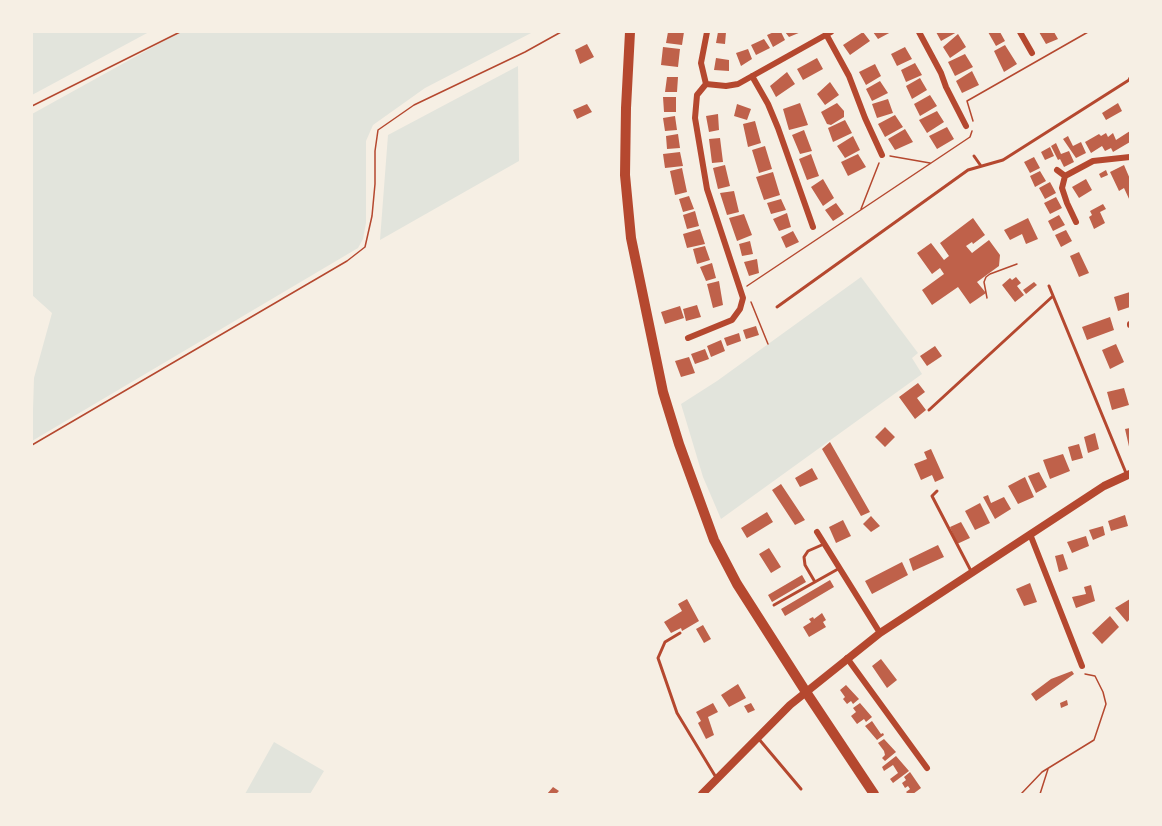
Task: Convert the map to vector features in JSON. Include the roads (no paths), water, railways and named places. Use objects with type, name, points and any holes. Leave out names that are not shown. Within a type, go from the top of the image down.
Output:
[{"type":"highway","points":[[630,32],[626,108],[627,196],[631,237],[663,392],[696,495],[714,540],[737,584],[874,795]]},
{"type":"street","points":[[706,84],[702,52],[707,32]]},
{"type":"street","points":[[919,32],[966,126]]},
{"type":"street","points":[[1020,32],[1032,53]]},
{"type":"street","points":[[706,84],[733,86],[828,33],[882,155]]},
{"type":"street","points":[[752,76],[778,128],[813,226]]},
{"type":"street","points":[[688,338],[732,320],[742,303],[743,288],[707,189],[703,170],[694,107],[697,95],[706,84]]},
{"type":"street","points":[[1076,222],[1062,188],[1065,176],[1093,161],[1131,157]]},
{"type":"street","points":[[1057,170],[1065,176]]},
{"type":"street","points":[[702,795],[757,737],[806,692],[880,633],[1104,486],[1129,475]]},
{"type":"street","points":[[817,532],[880,633]]},
{"type":"street","points":[[1030,534],[1082,666]]},
{"type":"street","points":[[847,658],[927,768]]},
{"type":"lane","points":[[777,307],[968,170],[1003,160],[1131,78]]},
{"type":"lane","points":[[974,156],[981,166]]},
{"type":"lane","points":[[1049,286],[1129,475]]},
{"type":"lane","points":[[928,410],[1053,296]]},
{"type":"lane","points":[[937,491],[932,496],[972,573]]},
{"type":"lane","points":[[815,582],[805,565],[804,557],[808,551],[824,544]]},
{"type":"lane","points":[[774,605],[839,569]]},
{"type":"lane","points":[[680,633],[665,642],[658,658],[677,713],[718,780]]},
{"type":"lane","points":[[757,737],[801,789]]}]
